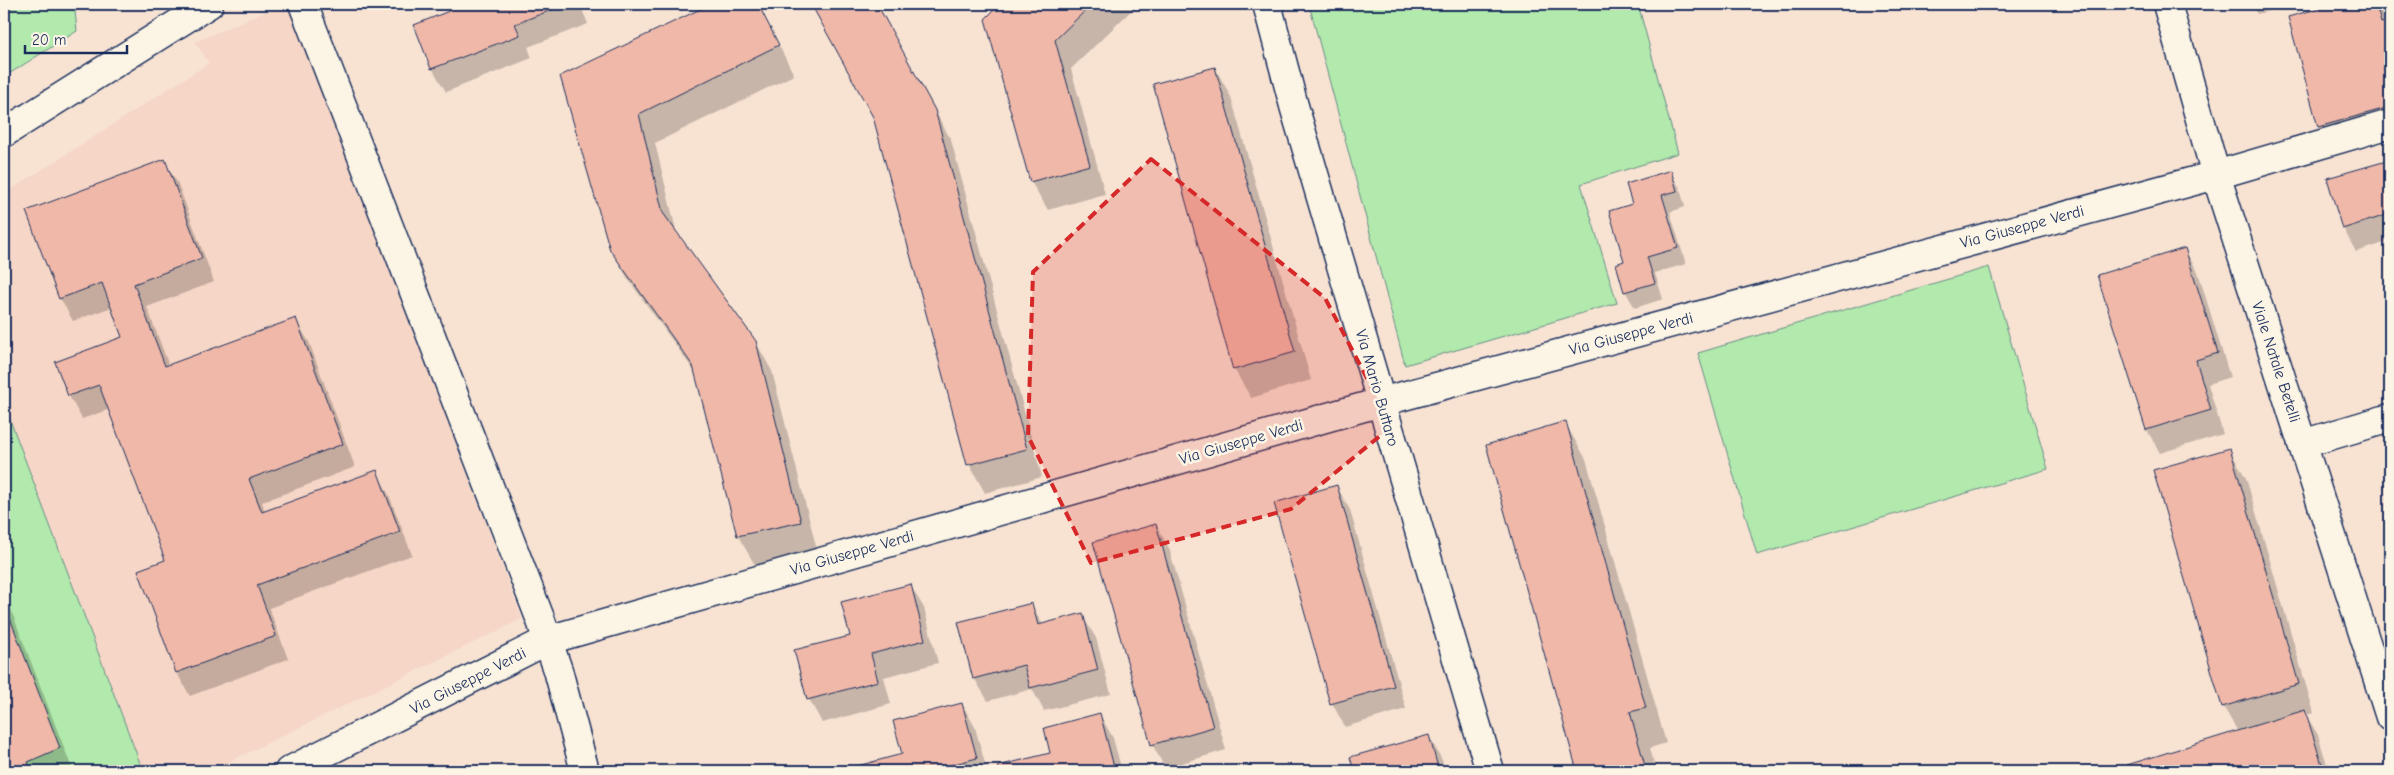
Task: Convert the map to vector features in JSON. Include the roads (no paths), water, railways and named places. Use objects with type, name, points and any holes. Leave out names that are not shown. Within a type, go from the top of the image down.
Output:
[{"type":"street","points":[[4,133],[209,4]]},
{"type":"street","points":[[303,4],[548,640],[585,771]]},
{"type":"street","name":"Via Mario Buttaro","points":[[1267,4],[1292,98],[1490,771]]},
{"type":"street","name":"Viale Natale Betelli","points":[[2167,4],[2216,174],[2390,717]]},
{"type":"street","name":"Via Giuseppe Verdi","points":[[289,771],[548,640],[1382,402],[2216,174],[2390,124]]},
{"type":"street","points":[[2302,444],[2390,418]]}]
